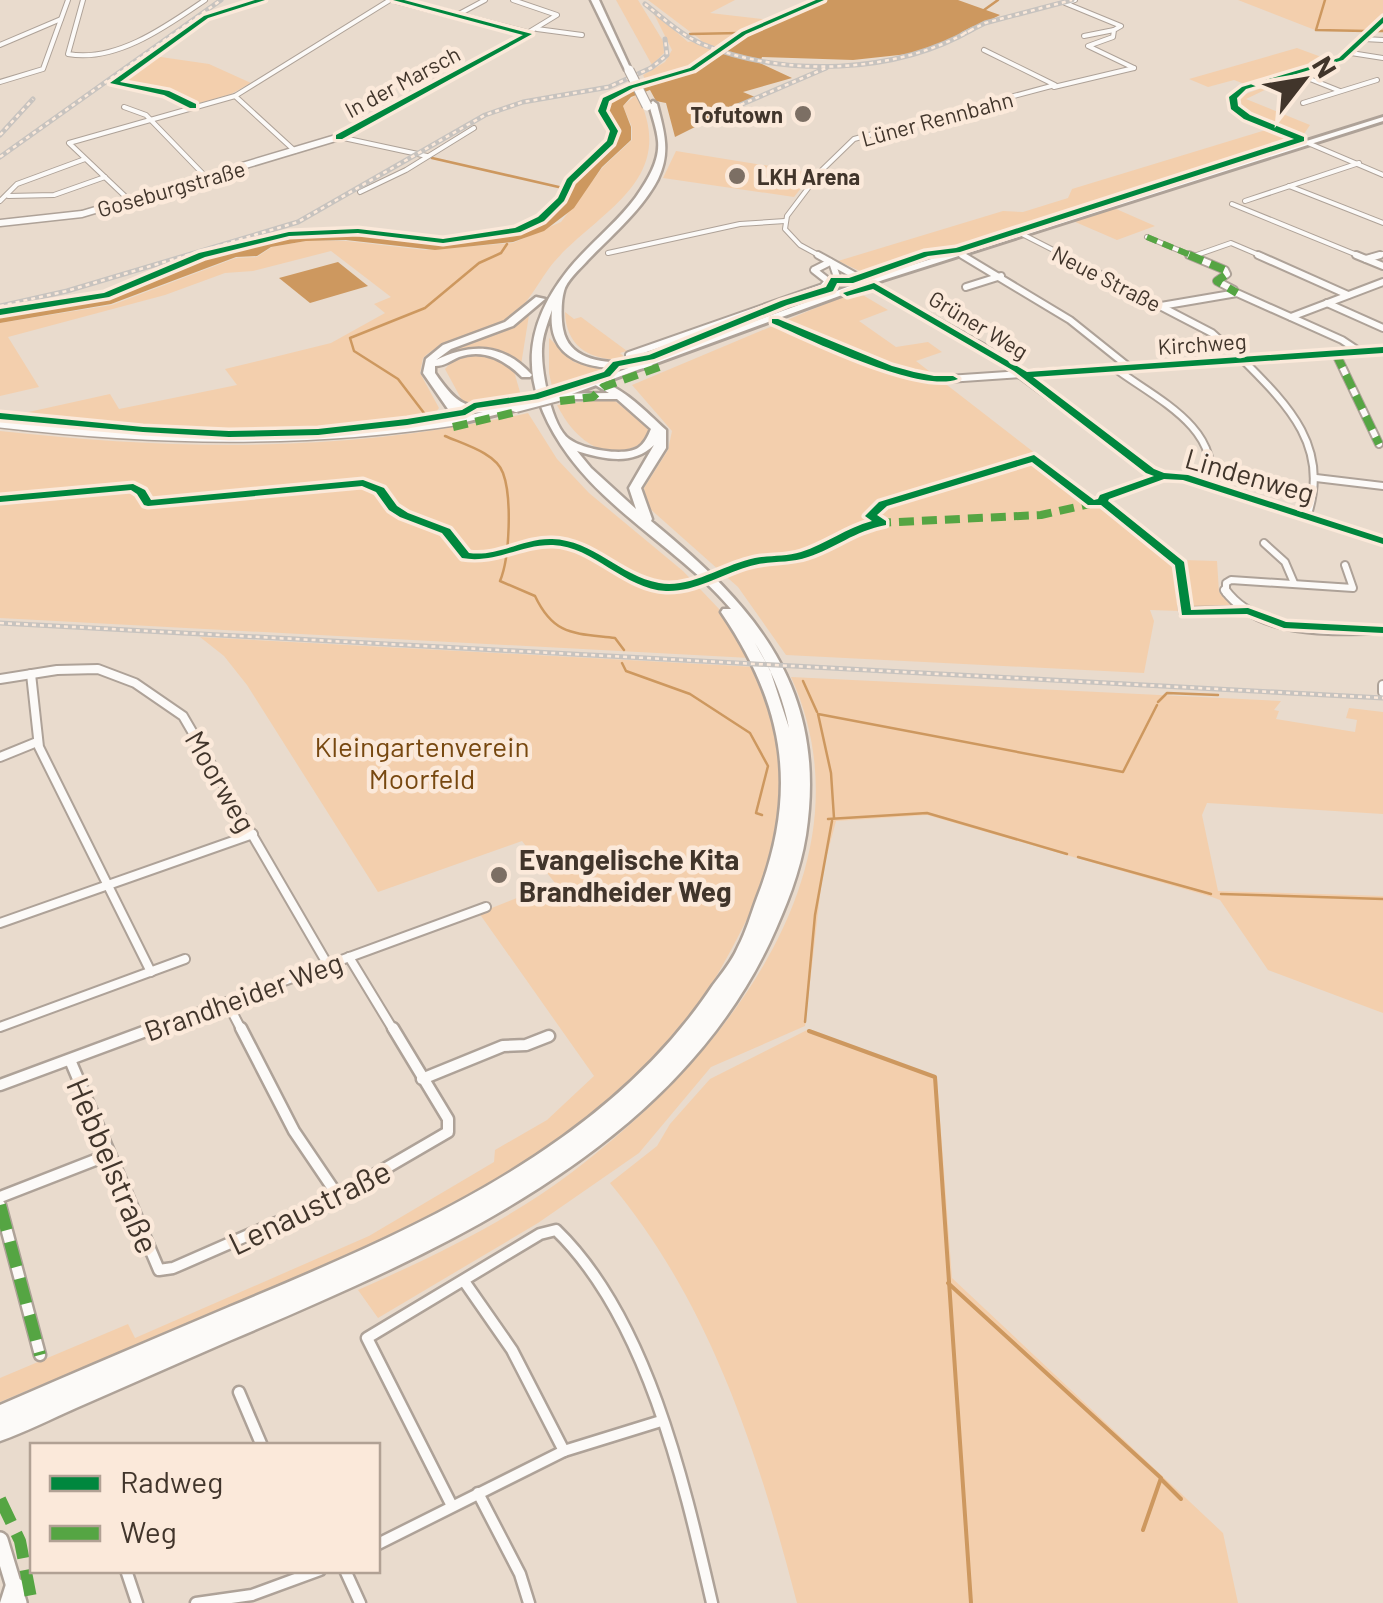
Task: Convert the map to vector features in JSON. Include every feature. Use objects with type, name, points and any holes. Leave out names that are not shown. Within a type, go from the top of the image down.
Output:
[{"type":"highway","points":[[0,1432],[372,1270],[505,1202],[576,1155],[630,1110],[684,1057],[716,1018],[756,956],[789,877],[802,814],[801,752],[784,686],[760,639],[714,582],[597,480],[562,438],[540,392],[536,358],[539,324],[564,276],[632,209],[656,176],[663,140],[598,0]]},
{"type":"highway","points":[[461,420],[428,366],[437,353],[510,324],[540,299],[562,267],[625,208],[645,182],[657,140],[650,105]]},
{"type":"highway","points":[[564,276],[555,315],[566,349],[579,360],[599,366],[648,365]]},
{"type":"highway","points":[[0,1415],[366,1258],[496,1192],[566,1146],[644,1079],[704,1012],[744,952],[770,892],[788,814],[788,754],[772,688],[748,640],[717,599],[596,492],[564,457],[536,411],[526,375],[527,338],[540,299]]},
{"type":"highway","points":[[436,382],[436,368],[443,360],[473,352],[505,356],[526,375]]},
{"type":"highway","points":[[615,391],[614,385],[625,374]]},
{"type":"highway","points":[[598,383],[615,391],[662,432],[663,442],[639,478],[636,498],[658,533]]},
{"type":"highway","points":[[558,396],[597,393],[626,400]]},
{"type":"highway","points":[[446,398],[470,410],[516,408]]},
{"type":"highway","points":[[562,438],[593,454],[620,456],[652,443],[656,435],[654,422]]},
{"type":"main road","points":[[461,420],[598,383],[867,282],[1383,119]]},
{"type":"street","points":[[1,86],[39,72],[46,63],[68,0]]},
{"type":"street","points":[[83,0],[68,54],[76,57],[92,56],[157,31],[206,0]]},
{"type":"street","points":[[129,200],[69,143],[235,96],[354,19],[393,0],[530,30],[582,34]]},
{"type":"street","points":[[459,14],[485,0]]},
{"type":"street","points":[[513,0],[555,13],[555,18],[530,30]]},
{"type":"street","points":[[1076,0],[1064,3],[1121,26],[1084,36]]},
{"type":"street","points":[[0,45],[61,19]]},
{"type":"street","name":"In der Marsch","points":[[339,137],[530,30]]},
{"type":"street","name":"Lüner Rennbahn","points":[[785,221],[834,155],[854,139],[1134,68],[1088,46],[1113,37],[1114,30]]},
{"type":"street","points":[[1351,54],[1372,32]]},
{"type":"street","points":[[1364,39],[1383,40]]},
{"type":"street","name":"Lüner Rennbahn","points":[[984,50],[1053,83],[1054,87]]},
{"type":"street","points":[[1383,58],[1351,54],[1244,88],[1234,97],[1233,104],[1247,117],[1383,174]]},
{"type":"street","points":[[1295,73],[1340,91]]},
{"type":"street","points":[[1304,103],[1378,80]]},
{"type":"street","points":[[235,96],[294,152]]},
{"type":"street","points":[[124,107],[150,118],[206,177]]},
{"type":"street","points":[[360,192],[474,128]]},
{"type":"street","points":[[339,137],[428,157]]},
{"type":"street","name":"Goseburgstraße","points":[[0,223],[20,218],[68,217],[339,137]]},
{"type":"street","points":[[8,196],[12,187],[27,179],[85,159]]},
{"type":"street","points":[[1246,201],[1359,163]]},
{"type":"street","points":[[0,201],[8,196],[54,195],[105,178]]},
{"type":"street","points":[[1289,186],[1383,223]]},
{"type":"street","points":[[1232,204],[1383,266]]},
{"type":"street","points":[[608,254],[737,222],[785,221],[796,242],[867,282]]},
{"type":"street","name":"Neue Straße","points":[[1020,233],[1212,333],[1242,360],[1294,414],[1308,445],[1316,478],[1316,495],[1308,516]]},
{"type":"street","points":[[1147,237],[1228,272],[1217,280],[1360,352]]},
{"type":"street","points":[[1194,256],[1231,243],[1348,295]]},
{"type":"street","points":[[958,253],[1002,276],[1105,346],[1130,368]]},
{"type":"street","points":[[1366,259],[1383,254]]},
{"type":"street","points":[[830,262],[838,276],[832,294]]},
{"type":"street","points":[[629,355],[823,288],[828,281],[814,268],[830,262]]},
{"type":"street","points":[[966,287],[1002,276]]},
{"type":"street","name":"Grüner Weg","points":[[867,282],[1024,374],[1150,471],[1163,476]]},
{"type":"street","points":[[1291,316],[1383,282]]},
{"type":"street","points":[[1162,306],[1237,293]]},
{"type":"street","points":[[1327,303],[1383,328]]},
{"type":"street","name":"Kirchweg","points":[[948,379],[1383,350]]},
{"type":"street","points":[[1336,354],[1379,444]]},
{"type":"street","points":[[1116,368],[1184,418],[1198,433],[1214,460],[1209,485]]},
{"type":"street","points":[[0,424],[124,436],[240,440],[364,434],[461,420]]},
{"type":"street","name":"Lindenweg","points":[[1248,611],[1184,612],[1180,564],[1103,502],[1104,497],[1163,476],[1209,485],[1383,541]]},
{"type":"street","points":[[1316,478],[1383,486]]},
{"type":"street","points":[[1264,543],[1285,562],[1294,583]]},
{"type":"street","points":[[1345,565],[1353,588],[1226,583],[1225,592],[1248,611],[1284,624],[1383,630]]},
{"type":"street","name":"Moorweg","points":[[0,679],[102,668],[154,692],[190,725],[328,966]]},
{"type":"street","points":[[31,674],[37,742],[150,972]]},
{"type":"street","points":[[0,757],[37,742]]},
{"type":"street","points":[[0,923],[253,834]]},
{"type":"street","name":"Brandheider Weg","points":[[0,1086],[486,907]]},
{"type":"street","points":[[349,958],[422,1079],[503,1046],[526,1045],[549,1036]]},
{"type":"street","points":[[0,1027],[185,959]]},
{"type":"street","points":[[227,1002],[294,1131],[338,1196]]},
{"type":"street","name":"Hebbelstraße","points":[[70,1060],[159,1270]]},
{"type":"street","name":"Lenaustraße","points":[[159,1270],[221,1249],[338,1196],[442,1138],[450,1126],[422,1079]]},
{"type":"street","points":[[0,1197],[108,1154]]},
{"type":"street","points":[[0,1205],[40,1355]]},
{"type":"street","points":[[452,1506],[368,1338],[375,1330],[464,1282],[540,1234],[556,1230],[570,1239],[620,1321],[661,1421],[712,1603]]},
{"type":"street","points":[[464,1282],[512,1350],[564,1451]]},
{"type":"street","points":[[238,1392],[261,1443]]},
{"type":"street","points":[[380,1543],[564,1451],[661,1421]]},
{"type":"street","points":[[478,1492],[513,1558],[529,1603]]},
{"type":"street","points":[[0,1540],[14,1598]]},
{"type":"street","points":[[127,1573],[137,1603]]},
{"type":"street","points":[[196,1603],[252,1595],[312,1573]]},
{"type":"street","points":[[346,1573],[360,1603]]},
{"type":"green space","points":[[616,0],[638,0],[663,41],[664,53],[652,65]]},
{"type":"green space","points":[[648,0],[735,0],[710,13],[771,20],[695,63],[646,81],[643,75],[665,62],[672,50],[653,12],[688,42],[701,40]]},
{"type":"green space","points":[[1238,0],[1383,0],[1383,31],[1315,30]]},
{"type":"green space","points":[[1297,48],[1324,58],[1311,66],[1247,85],[1234,80],[1208,87],[1189,79]]},
{"type":"green space","points":[[154,56],[209,64],[251,83],[231,94],[193,105],[171,94],[116,84]]},
{"type":"green space","points":[[1292,77],[1246,99],[1310,125],[1304,134],[1254,117],[1239,104],[1240,96]]},
{"type":"green space","points":[[637,94],[648,124],[649,149],[642,171],[612,209],[554,262],[514,315],[442,345],[423,358],[420,373],[439,408],[433,416],[329,428],[224,432],[119,428],[15,415],[110,394],[119,409],[237,385],[225,369],[331,343],[385,313],[374,304],[391,297],[331,251],[253,271],[225,273],[165,295],[8,337],[39,387],[0,396],[0,323],[112,305],[236,258],[257,257],[272,247],[306,241],[346,241],[425,250],[513,243],[561,222],[603,167],[632,140],[632,127],[623,106]]},
{"type":"green space","points":[[1269,129],[1293,142],[864,273],[838,261],[1003,211],[1023,212],[1068,198],[1072,189]]},
{"type":"green space","name":"LKH Arena","points":[[676,151],[813,173],[794,197],[663,178]]},
{"type":"green space","points":[[1114,208],[1155,226],[1117,240],[1073,221]]},
{"type":"green space","points":[[856,291],[888,310],[859,321],[896,347],[928,342],[942,352],[916,361],[1177,563],[1180,611],[1150,610],[1154,621],[1144,673],[786,655],[738,587],[648,507],[644,488],[668,450],[672,431],[632,385]]},
{"type":"green space","points":[[565,312],[574,319],[581,317],[627,351],[620,353],[627,359],[603,358],[583,350],[570,335]]},
{"type":"green space","points":[[529,315],[521,365],[490,350],[467,353],[433,366],[451,348]]},
{"type":"green space","points":[[549,338],[574,362],[610,372],[553,391]]},
{"type":"green space","points":[[494,356],[513,368],[522,399],[464,404],[445,369],[454,359]]},
{"type":"green space","points":[[615,401],[649,428],[645,441],[617,451],[593,446],[572,429],[557,405]]},
{"type":"green space","points":[[528,413],[557,459],[589,493],[683,571],[720,610],[750,658],[0,618],[0,431],[200,445],[330,442],[395,436]]},
{"type":"green space","points":[[1183,560],[1217,561],[1219,592],[1236,607],[1187,611]]},
{"type":"green space","name":"Kleingartenverein Moorfeld","points":[[200,637],[756,667],[778,734],[783,766],[779,830],[771,861],[736,940],[679,1030],[611,1098],[534,1156],[450,1207],[362,1252],[0,1402],[0,1378],[128,1324],[135,1338],[369,1236],[494,1162],[495,1150],[547,1120],[594,1076],[479,913],[555,883],[522,841],[378,892],[247,685],[224,656]]},
{"type":"green space","points":[[791,677],[1281,701],[1274,710],[1279,711],[1276,719],[1355,732],[1357,720],[1346,718],[1349,708],[1383,712],[1383,814],[1207,803],[1202,815],[1218,891],[1383,896],[1383,1013],[1268,970],[1220,900],[1212,897],[927,815],[836,821],[823,870],[805,1026],[711,1067],[639,1153],[538,1223],[378,1318],[358,1290],[495,1223],[571,1173],[679,1077],[728,1019],[768,957],[798,890],[814,821],[813,750]]},
{"type":"green space","points":[[807,1030],[937,1079],[952,1278],[1223,1533],[1238,1603],[797,1603],[766,1491],[727,1382],[676,1279],[610,1183],[657,1146],[670,1124],[710,1079]]},
{"type":"shaded area","points":[[824,0],[958,0],[1000,15],[939,46],[908,54],[853,60],[762,57],[760,63],[792,78],[743,92],[755,97],[675,137],[666,103],[656,101],[650,90],[631,97],[623,106],[631,140],[602,167],[574,208],[544,231],[513,242],[435,250],[346,240],[306,241],[271,247],[257,256],[236,257],[111,304],[0,323],[0,313],[113,296],[135,289],[167,267],[172,269],[281,237],[327,234],[462,242],[524,229],[556,208],[612,142],[614,130],[605,112],[611,99],[632,88],[694,69],[749,32]]},
{"type":"shaded area","points":[[338,262],[368,286],[310,303],[279,278]]},
{"type":"waterway","points":[[984,10],[998,0]]},
{"type":"waterway","points":[[1325,0],[1316,30],[1367,31]]},
{"type":"waterway","points":[[1374,31],[1383,31]]},
{"type":"waterway","points":[[690,34],[740,33]]},
{"type":"waterway","points":[[432,158],[563,188]]},
{"type":"waterway","points":[[424,413],[398,379],[354,351],[350,338],[425,308],[479,263],[501,253],[507,244]]},
{"type":"waterway","points":[[445,436],[494,460],[503,473],[509,527],[500,581],[535,596],[558,626],[615,638],[624,650]]},
{"type":"waterway","points":[[622,663],[626,671],[690,694],[750,733],[768,766],[756,813],[762,815]]},
{"type":"waterway","points":[[803,681],[817,712]]},
{"type":"waterway","points":[[1158,702],[1167,693],[1218,695]]},
{"type":"waterway","points":[[834,818],[831,773],[818,714],[1123,772],[1157,705]]},
{"type":"waterway","points":[[828,819],[927,813],[1067,854]]},
{"type":"waterway","points":[[805,1022],[815,915],[832,821]]},
{"type":"waterway","points":[[1078,857],[1211,894]]},
{"type":"waterway","points":[[1221,894],[1383,899]]},
{"type":"waterway","points":[[809,1031],[935,1077],[949,1284]]},
{"type":"waterway","points":[[949,1284],[1161,1478],[1143,1530]]},
{"type":"waterway","points":[[949,1284],[971,1603]]},
{"type":"waterway","points":[[1161,1479],[1181,1499]]},
{"type":"railway","points":[[0,157],[221,0]]},
{"type":"railway","points":[[645,4],[679,31],[734,55],[804,66],[840,66],[910,55],[985,23],[1072,0]]},
{"type":"railway","points":[[0,306],[67,291],[298,222],[485,115],[523,102],[609,87],[651,68],[667,55],[665,39]]},
{"type":"railway","points":[[726,111],[826,68]]},
{"type":"railway","points":[[0,135],[33,99]]},
{"type":"railway","points":[[0,623],[1383,698]]},
{"type":"marked path","points":[[1147,237],[1225,270],[1227,274],[1217,281],[1237,293]]},
{"type":"marked path","points":[[1336,354],[1379,444]]},
{"type":"marked path","points":[[560,401],[593,397],[603,387],[665,365]]},
{"type":"marked path","points":[[453,427],[516,412]]},
{"type":"marked path","points":[[876,523],[1041,515],[1094,503]]},
{"type":"marked path","points":[[0,1205],[40,1355]]},
{"type":"marked path","points":[[0,1499],[20,1541],[32,1603]]},
{"type":"cycle path","points":[[193,106],[166,93],[114,83],[206,17],[262,0]]},
{"type":"cycle path","points":[[339,137],[529,34],[396,0]]},
{"type":"cycle path","points":[[0,312],[106,295],[202,255],[289,234],[358,231],[443,241],[517,230],[541,219],[561,199],[570,181],[610,142],[614,131],[602,111],[606,100],[631,87],[692,69],[744,33],[821,0]]},
{"type":"cycle path","points":[[1301,139],[1247,117],[1234,107],[1233,97],[1244,88],[1341,59],[1383,19]]},
{"type":"cycle path","points":[[0,416],[172,432],[288,434],[465,412],[474,406],[535,397],[607,374],[616,364],[651,357],[784,303],[830,289],[834,280],[850,281],[927,254],[957,250],[1301,139]]},
{"type":"cycle path","points":[[847,293],[874,286],[1017,369],[1150,471],[1163,476]]},
{"type":"cycle path","points":[[775,321],[889,368],[934,379],[953,379]]},
{"type":"cycle path","points":[[1243,360],[1383,350]]},
{"type":"cycle path","points":[[1024,375],[1242,360]]},
{"type":"cycle path","points":[[882,523],[870,516],[883,504],[1034,458],[1092,503],[1103,502]]},
{"type":"cycle path","points":[[1103,502],[1104,497],[1163,476],[1184,477],[1383,541]]},
{"type":"cycle path","points":[[0,499],[133,487],[148,503],[363,483],[380,490],[393,508],[404,515],[446,531],[466,556],[490,556],[539,543],[564,543],[634,578],[663,587],[687,585],[757,561],[804,555],[852,531],[882,523]]},
{"type":"cycle path","points":[[1103,502],[1180,564],[1186,613],[1248,611],[1284,625],[1383,630]]},
{"type":"place","name":"Tofutown","points":[[803,114]]},
{"type":"place","name":"LKH Arena","points":[[737,176]]},
{"type":"place","name":"Evangelische Kita Brandheider Weg","points":[[499,875]]}]
